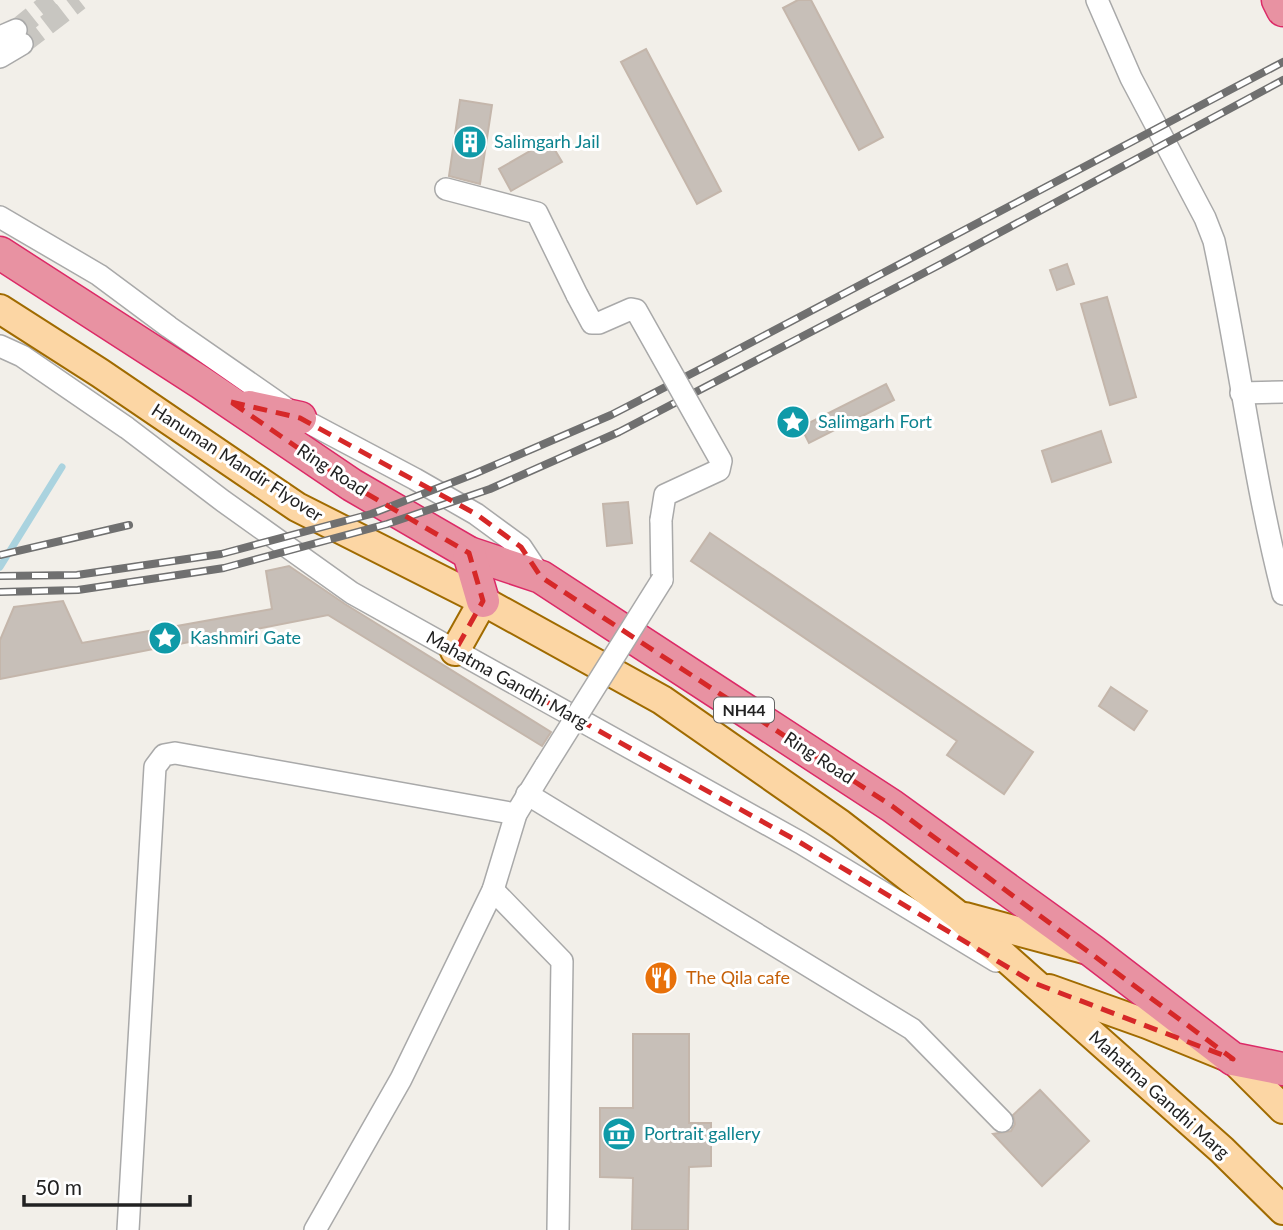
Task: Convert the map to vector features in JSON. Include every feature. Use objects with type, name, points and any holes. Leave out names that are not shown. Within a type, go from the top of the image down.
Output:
[{"type":"highway","points":[[1278,0],[1283,10]]},
{"type":"highway","points":[[0,253],[231,402],[300,418]]},
{"type":"highway","name":"Ring Road","points":[[231,402],[352,485],[469,553],[541,577],[892,806],[1090,950],[1233,1059],[1283,1069]]},
{"type":"highway","points":[[469,553],[483,601]]},
{"type":"main road","name":"Hanuman Mandir Flyover","points":[[0,309],[100,373],[297,507],[483,601]]},
{"type":"main road","points":[[456,651],[483,601]]},
{"type":"main road","name":"Mahatma Gandhi Marg","points":[[483,601],[662,699],[840,824],[959,916],[1222,1150],[1283,1210]]},
{"type":"main road","points":[[959,916],[1090,950]]},
{"type":"main road","points":[[1034,983],[1233,1059],[1283,1109]]},
{"type":"street","points":[[1097,0],[1131,78],[1205,218],[1214,241],[1273,557],[1283,594]]},
{"type":"street","points":[[0,57],[13,37]]},
{"type":"street","points":[[315,1230],[401,1079],[493,890],[516,814],[662,580],[661,520],[665,495],[719,470],[721,461],[636,310],[592,323],[537,213],[446,189]]},
{"type":"street","points":[[0,217],[99,275],[300,418],[476,514],[521,547],[541,577]]},
{"type":"street","name":"Mahatma Gandhi Marg","points":[[0,346],[22,356],[127,428],[352,593],[801,843],[1034,983]]},
{"type":"street","points":[[1241,393],[1283,392]]},
{"type":"street","points":[[128,1230],[155,767],[164,755],[175,753],[516,814]]},
{"type":"street","points":[[527,794],[912,1029],[1002,1121]]},
{"type":"street","points":[[493,890],[562,961],[558,1230]]},
{"type":"highlighted area","points":[[231,402],[300,418],[476,514],[521,547],[541,577],[892,806],[1233,1059],[1034,983],[801,843],[455,651],[483,601],[469,553],[352,485]]},
{"type":"building","points":[[798,0],[811,0],[883,137],[859,150],[783,8]]},
{"type":"building","points":[[646,49],[721,191],[697,204],[621,62]]},
{"type":"building","name":"Salimgarh Jail","points":[[460,100],[492,105],[480,184],[449,176]]},
{"type":"building","points":[[549,140],[562,162],[511,191],[499,169]]},
{"type":"building","points":[[1067,264],[1074,284],[1057,290],[1050,270]]},
{"type":"building","points":[[1107,297],[1136,397],[1110,405],[1081,304]]},
{"type":"building","points":[[886,384],[894,400],[809,443],[801,427]]},
{"type":"building","points":[[1101,431],[1111,462],[1052,482],[1042,451]]},
{"type":"building","points":[[628,502],[632,543],[607,546],[603,504]]},
{"type":"building","points":[[710,533],[1033,752],[1004,794],[947,755],[957,741],[691,561]]},
{"type":"building","points":[[289,566],[345,604],[551,732],[542,746],[328,615],[0,679],[0,640],[14,607],[63,601],[82,643],[272,609],[266,571]]},
{"type":"building","points":[[1111,687],[1147,711],[1134,730],[1099,706]]},
{"type":"building","points":[[633,1034],[689,1034],[689,1123],[711,1123],[711,1166],[689,1167],[688,1230],[632,1230],[633,1178],[600,1177],[600,1108],[633,1108]]},
{"type":"building","points":[[1040,1090],[1089,1141],[1042,1186],[993,1134],[1011,1131],[1015,1124],[1013,1115]]},
{"type":"waterway","points":[[0,567],[62,467]]},
{"type":"tunnel","points":[[16,30],[53,0]]},
{"type":"tunnel","points":[[22,44],[79,0]]},
{"type":"railway","points":[[0,576],[77,575],[221,554],[371,514],[474,474],[611,415],[1283,62]]},
{"type":"railway","points":[[0,592],[78,590],[224,568],[387,524],[490,489],[619,432],[943,263],[1283,80]]},
{"type":"railway","points":[[0,555],[129,525]]},
{"type":"place","name":"Salimgarh Jail","points":[[470,142]]},
{"type":"place","name":"Salimgarh Fort","points":[[793,422]]},
{"type":"place","name":"Kashmiri Gate","points":[[165,638]]},
{"type":"place","name":"The Qila cafe","points":[[661,978]]},
{"type":"place","name":"Portrait gallery","points":[[619,1134]]}]
